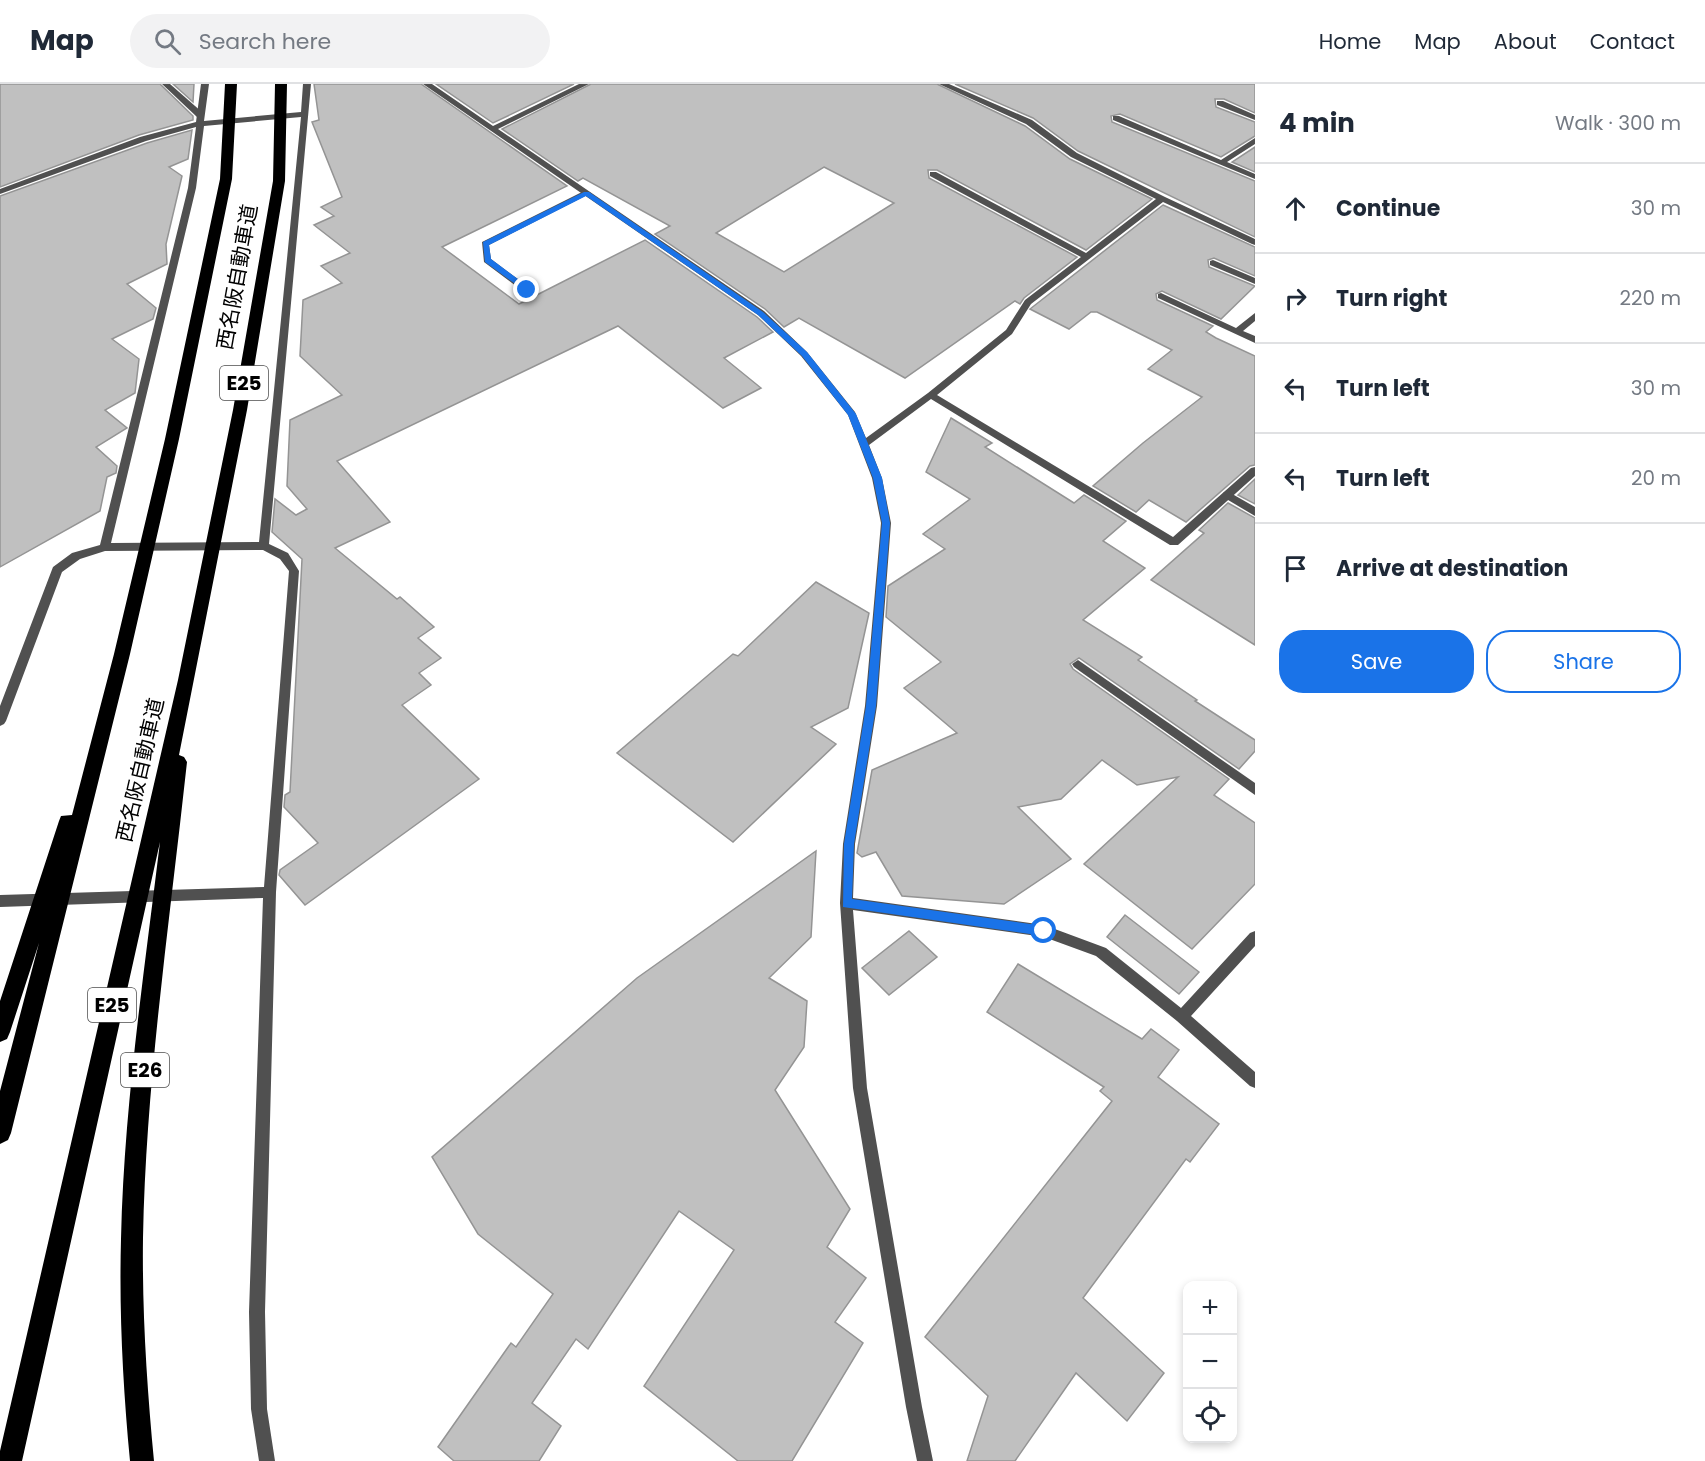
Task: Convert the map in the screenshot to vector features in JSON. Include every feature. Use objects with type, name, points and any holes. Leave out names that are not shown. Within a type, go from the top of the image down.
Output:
[{"type":"highway","name":"西名阪自動車道","points":[[0,1133],[122,654],[172,439],[226,179],[231,84]]},
{"type":"highway","name":"西名阪自動車道","points":[[10,1461],[187,680],[240,410],[279,181],[281,84]]},
{"type":"highway","points":[[0,1032],[122,654]]},
{"type":"highway","name":"E26","points":[[142,1461],[136,1396],[133,1208],[144,1075],[187,680]]},
{"type":"street","points":[[166,84],[200,119]]},
{"type":"street","points":[[105,547],[192,188],[205,84]]},
{"type":"street","points":[[264,546],[277,395],[301,178],[307,84]]},
{"type":"street","points":[[427,84],[761,313],[811,363],[852,414],[878,478],[886,523],[871,706],[849,844],[846,903],[860,1088],[925,1461]]},
{"type":"street","points":[[493,129],[585,84]]},
{"type":"street","points":[[943,84],[1029,122],[1074,155],[1162,200],[1255,242]]},
{"type":"street","points":[[1220,103],[1255,118]]},
{"type":"street","points":[[0,192],[200,119],[305,114]]},
{"type":"street","points":[[1116,118],[1255,177]]},
{"type":"street","points":[[1221,163],[1255,140]]},
{"type":"street","points":[[933,174],[1088,257]]},
{"type":"street","points":[[527,290],[487,260],[485,244],[587,193]]},
{"type":"street","points":[[864,444],[1009,332],[1029,302],[1162,200]]},
{"type":"street","points":[[1213,263],[1255,281]]},
{"type":"street","points":[[1161,296],[1255,340]]},
{"type":"street","points":[[1237,332],[1255,316]]},
{"type":"street","points":[[930,395],[1174,542],[1255,470]]},
{"type":"street","points":[[1227,495],[1255,512]]},
{"type":"street","points":[[0,721],[57,570],[76,556],[105,547],[264,546],[284,556],[294,571],[270,892],[257,1312],[259,1409],[267,1461]]},
{"type":"street","points":[[1078,664],[1255,790]]},
{"type":"street","points":[[0,901],[270,892]]},
{"type":"street","points":[[846,903],[1044,931],[1101,952],[1182,1017],[1255,1081]]},
{"type":"street","points":[[1182,1017],[1255,937]]},
{"type":"building","points":[[0,84],[160,84],[193,116],[193,120],[139,135],[0,187]]},
{"type":"building","points":[[173,84],[194,84],[193,102]]},
{"type":"building","points":[[314,84],[421,84],[567,186],[442,247],[519,304],[645,240],[757,317],[773,332],[724,358],[761,388],[723,408],[618,326],[337,461],[390,522],[335,548],[397,599],[400,597],[434,627],[418,638],[441,658],[419,673],[431,685],[402,705],[479,779],[305,905],[279,875],[280,870],[318,843],[284,807],[285,795],[290,792],[302,559],[272,532],[275,499],[296,515],[307,509],[287,486],[290,420],[342,395],[300,356],[303,300],[342,283],[321,266],[350,253],[314,225],[334,216],[321,207],[342,197],[312,122],[319,120]]},
{"type":"building","points":[[436,84],[574,84],[493,123]]},
{"type":"building","points":[[591,84],[937,84],[1025,126],[1070,159],[1152,199],[1086,250],[937,170],[928,170],[929,178],[1077,257],[1024,298],[1020,304],[1015,301],[905,378],[799,318],[784,327],[765,309],[655,234],[670,226],[583,178],[578,181],[502,129]],"holes":[[[824,167],[894,203],[784,272],[716,233]]]},
{"type":"building","points":[[955,84],[1255,84],[1255,113],[1224,99],[1215,99],[1216,107],[1255,122],[1255,136],[1221,157],[1120,114],[1111,116],[1112,122],[1255,181],[1255,237],[1078,151],[1033,118]]},
{"type":"building","points":[[192,130],[188,159],[169,167],[182,176],[166,244],[167,264],[127,284],[156,308],[153,319],[112,339],[139,359],[135,393],[105,410],[127,428],[96,447],[117,466],[116,473],[107,477],[100,511],[0,567],[0,196],[147,143]]},
{"type":"building","points":[[1255,147],[1255,172],[1232,162]]},
{"type":"building","points":[[1163,205],[1255,247],[1255,276],[1214,258],[1208,260],[1209,267],[1255,286],[1221,319],[1162,291],[1156,294],[1157,300],[1213,326],[1206,332],[1255,356],[1255,465],[1250,466],[1186,522],[1149,500],[1136,512],[1093,486],[1202,397],[1148,369],[1172,350],[1097,312],[1091,312],[1069,329],[1030,309]]},
{"type":"building","points":[[951,418],[992,443],[985,447],[1074,503],[1084,495],[1126,521],[1103,541],[1145,568],[1083,620],[1142,657],[1138,660],[1255,740],[1255,751],[1239,769],[1079,658],[1070,664],[1073,669],[1229,779],[1214,795],[1255,823],[1255,884],[1192,949],[1084,864],[1178,777],[1137,785],[1102,760],[1061,799],[1018,807],[1071,859],[1004,904],[902,896],[876,852],[862,857],[857,853],[872,770],[957,733],[904,688],[941,662],[886,617],[888,586],[945,549],[923,534],[970,499],[926,472]]},
{"type":"building","points":[[1255,479],[1255,504],[1238,495]]},
{"type":"building","points":[[1228,503],[1255,518],[1255,645],[1151,580],[1204,533],[1199,530]]},
{"type":"building","points":[[816,582],[869,613],[848,708],[811,727],[836,744],[733,842],[617,753],[733,654],[738,656]]},
{"type":"building","points":[[816,851],[811,937],[769,978],[807,1001],[804,1047],[775,1090],[850,1209],[827,1247],[866,1278],[835,1322],[863,1343],[792,1461],[738,1461],[644,1386],[734,1250],[679,1211],[588,1349],[576,1339],[532,1403],[561,1426],[539,1461],[454,1461],[438,1447],[511,1343],[516,1347],[553,1294],[478,1234],[432,1157],[637,978]]},
{"type":"building","points":[[1125,915],[1199,972],[1179,994],[1107,937]]},
{"type":"building","points":[[909,931],[937,957],[889,995],[862,968]]},
{"type":"building","points":[[1018,964],[1142,1039],[1151,1029],[1179,1050],[1158,1077],[1219,1124],[1190,1162],[1186,1159],[1083,1298],[1164,1373],[1127,1421],[1076,1373],[1015,1461],[967,1461],[988,1396],[925,1337],[1112,1101],[1100,1091],[1104,1087],[987,1012]]},
{"type":"route","points":[[527,290],[487,260],[485,244],[587,193],[761,313],[804,354],[852,414],[878,478],[886,523],[871,706],[849,844],[846,903],[1044,931]]}]
